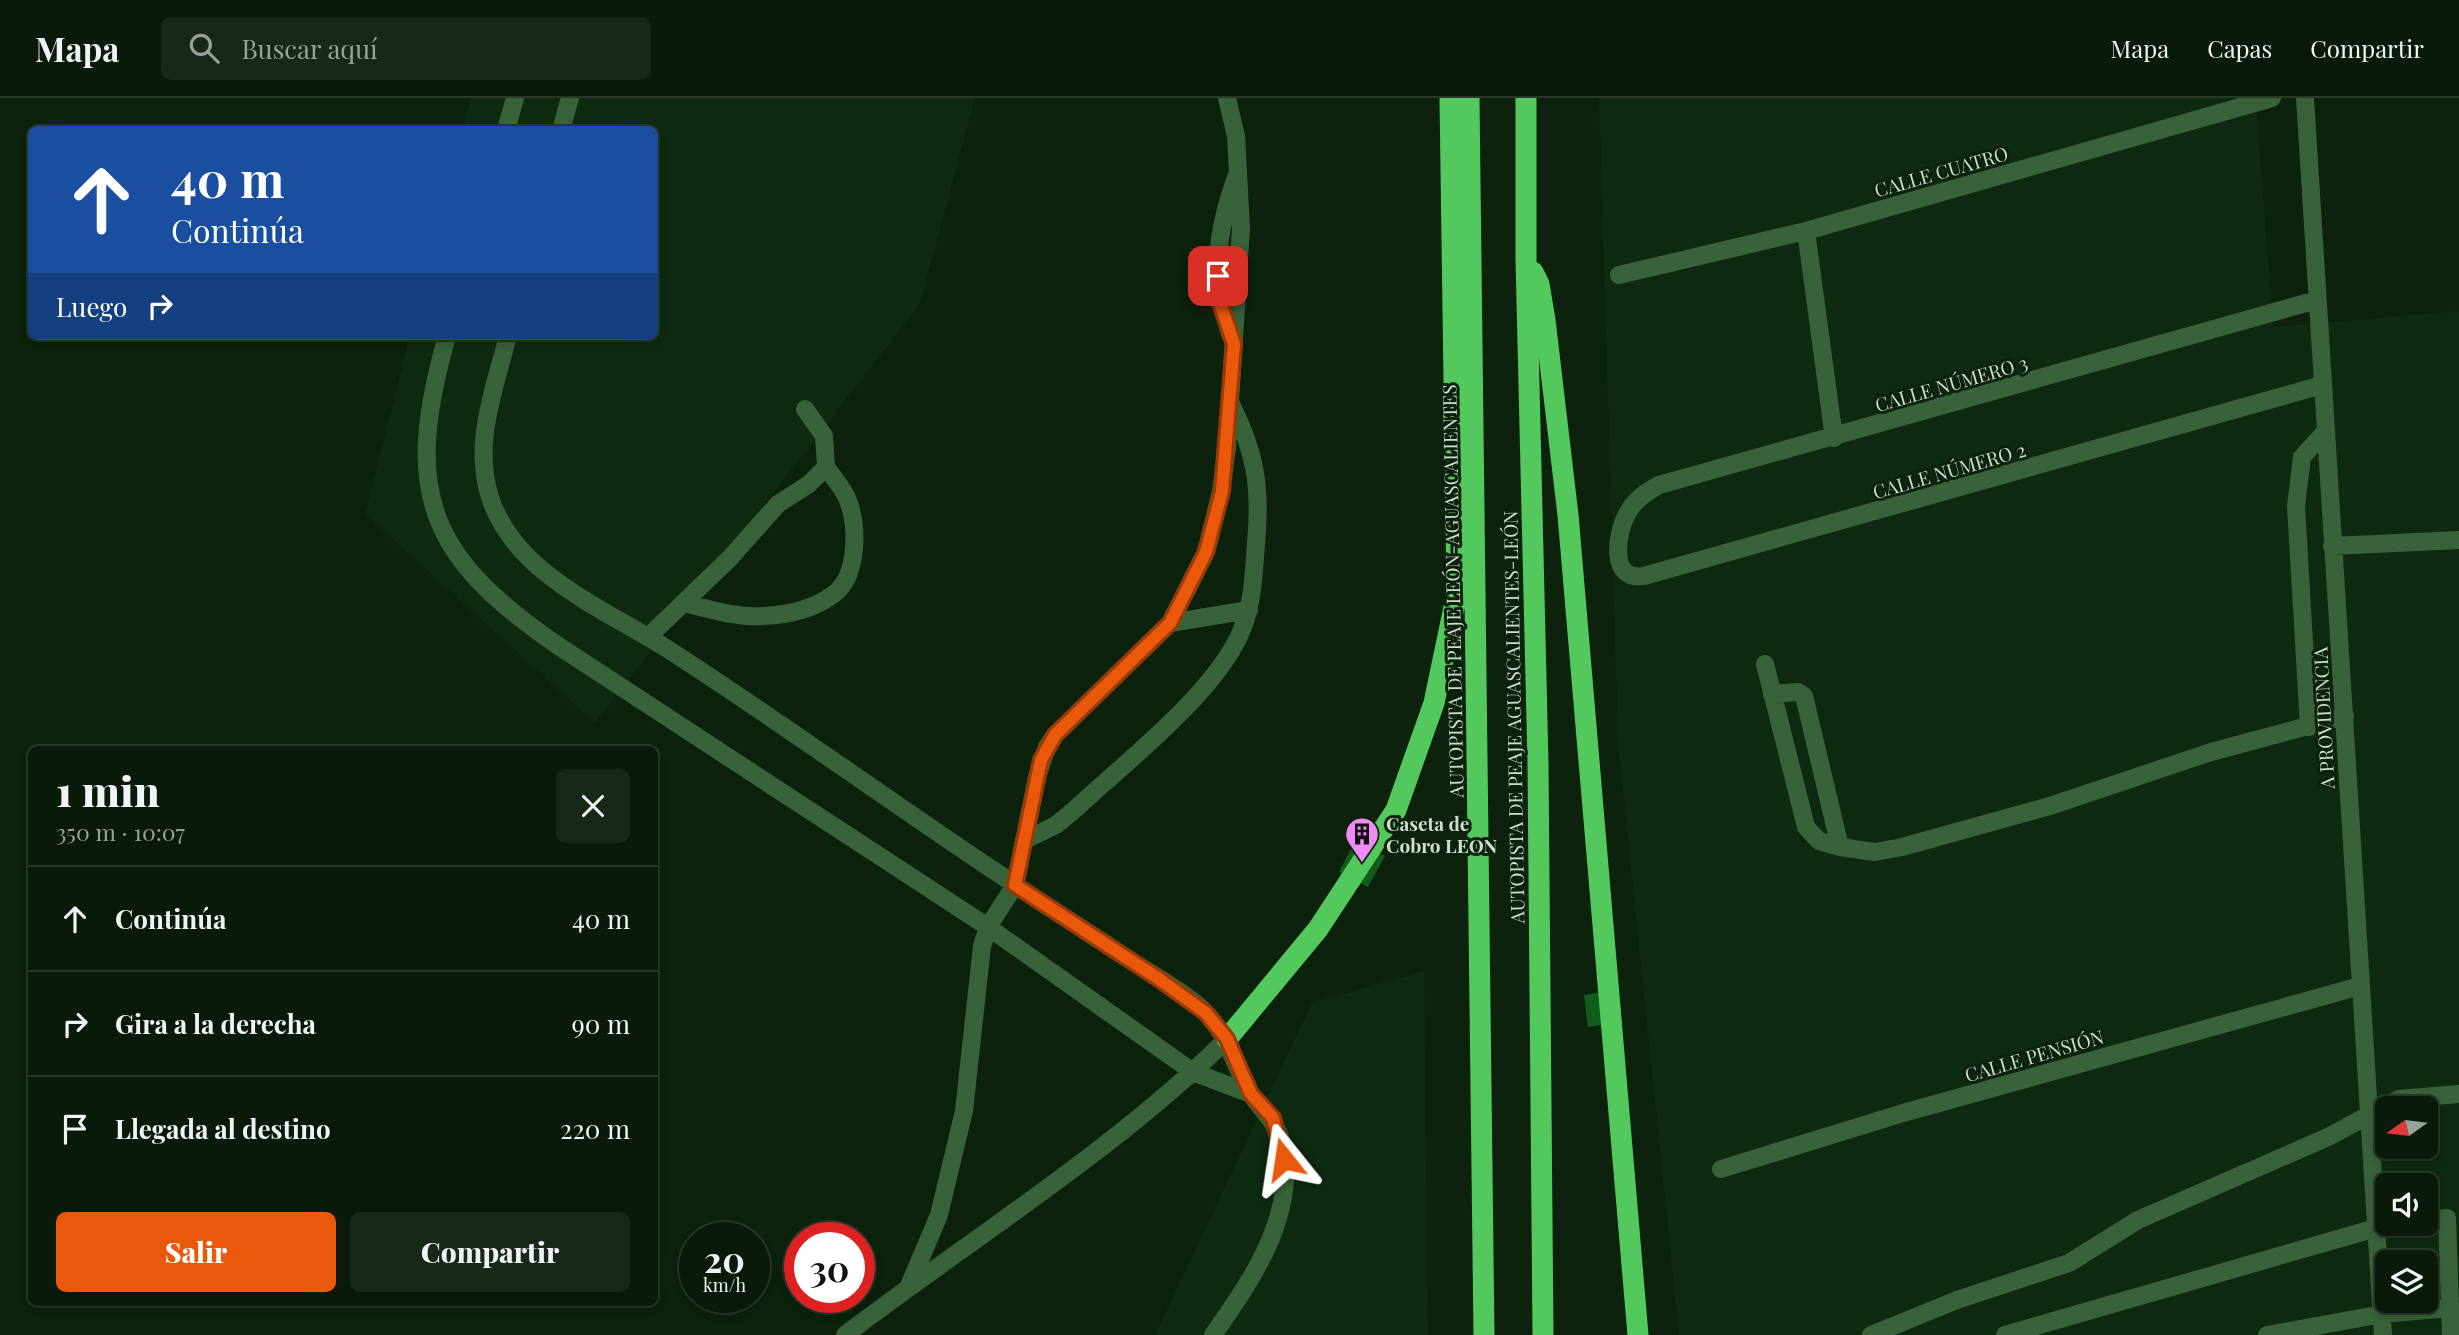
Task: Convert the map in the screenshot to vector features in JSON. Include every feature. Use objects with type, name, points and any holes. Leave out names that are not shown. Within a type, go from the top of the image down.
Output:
[{"type":"highway","points":[[1227,1039],[1318,929],[1396,810],[1411,775],[1444,667],[1457,593],[1450,98]]},
{"type":"highway","name":"AUTOPISTA DE PEAJE LEÓN-AGUASCALIENTES","points":[[1469,98],[1484,1335]]},
{"type":"highway","name":"AUTOPISTA DE PEAJE AGUASCALIENTES-LEÓN","points":[[1526,98],[1526,259],[1538,763],[1543,1335]]},
{"type":"highway","points":[[1526,259],[1539,284],[1543,308],[1568,516],[1638,1335]]},
{"type":"street","points":[[507,126],[515,98]]},
{"type":"street","points":[[562,126],[570,98]]},
{"type":"street","points":[[908,1286],[939,1216],[964,1111],[977,966],[988,927],[1015,885],[1037,777],[1047,747],[1055,735],[1170,623],[1206,552],[1222,491],[1241,228],[1236,136],[1227,98]]},
{"type":"street","name":"CALLE CUATRO","points":[[1619,275],[1806,231],[2272,98]]},
{"type":"street","name":"A PROVIDENCIA","points":[[2305,98],[2375,1228]]},
{"type":"street","points":[[1806,231],[1834,438]]},
{"type":"street","name":"CALLE NÚMERO 3","points":[[1618,534],[1635,502],[1659,485],[1834,438],[2317,300]]},
{"type":"street","points":[[446,340],[426,426],[426,470],[435,514],[455,552],[483,589],[519,620],[675,725],[988,927],[1193,1072],[1251,1094]]},
{"type":"street","points":[[507,340],[485,425],[485,475],[492,503],[505,529],[526,557],[592,604],[776,718],[1015,885],[1198,1006],[1227,1039],[1251,1094],[1273,1118],[1282,1144],[1286,1174],[1281,1210],[1255,1275],[1213,1335]]},
{"type":"street","name":"CALLE NÚMERO 2","points":[[1618,534],[1621,566],[1626,574],[1634,578],[1644,576],[2322,385]]},
{"type":"street","points":[[1025,840],[1056,825],[1073,811],[1189,702],[1230,654],[1249,610],[1258,493],[1256,464],[1247,435],[1230,401]]},
{"type":"street","points":[[684,603],[717,611],[761,616],[801,611],[836,593],[852,564],[856,531],[847,498],[826,467],[824,436],[805,409]]},
{"type":"street","points":[[2309,727],[2298,486],[2302,457],[2325,432]]},
{"type":"street","points":[[648,637],[729,559],[778,503],[809,484],[826,467]]},
{"type":"street","points":[[2332,546],[2459,540]]},
{"type":"street","points":[[1170,623],[1249,610]]},
{"type":"street","points":[[1765,664],[1806,827],[1819,841],[1875,852],[2050,806],[2211,752],[2345,716]]},
{"type":"street","points":[[1772,694],[1798,692],[1804,696],[1840,847]]},
{"type":"street","name":"CALLE PENSIÓN","points":[[1721,1169],[1903,1113],[2360,986]]},
{"type":"street","points":[[845,1335],[1087,1156],[1193,1072],[1227,1039]]},
{"type":"street","points":[[1871,1335],[1957,1300],[2069,1264],[2138,1220],[2328,1137],[2406,1097],[2459,1094]]},
{"type":"street","points":[[2438,1219],[2446,1218],[2451,1335]]},
{"type":"street","points":[[2005,1335],[2375,1228]]},
{"type":"street","name":"A PROVIDENCIA","points":[[2376,1236],[2382,1335]]},
{"type":"street","points":[[2267,1335],[2382,1314],[2449,1308]]},
{"type":"shaded area","points":[[471,98],[975,98],[920,304],[595,723],[365,514],[409,340],[658,340],[658,126],[464,126]]},
{"type":"shaded area","points":[[1599,98],[2256,98],[2273,327],[2459,311],[2459,1335],[1679,1335],[1618,742]]},
{"type":"shaded area","points":[[1424,971],[1428,1335],[1155,1335],[1312,1003]]},
{"type":"building","name":"Caseta de Cobro LEON","points":[[1355,841],[1385,856],[1368,887],[1339,872]]},
{"type":"building","points":[[1618,990],[1622,1022],[1588,1027],[1584,995]]},
{"type":"place","name":"Caseta de Cobro LEON","points":[[1362,864]]},
{"type":"route","points":[[1218,276],[1219,300],[1234,344],[1222,491],[1206,552],[1170,623],[1055,735],[1047,747],[1037,777],[1015,885],[1206,1013],[1227,1039],[1251,1094],[1273,1118],[1284,1159]]}]
